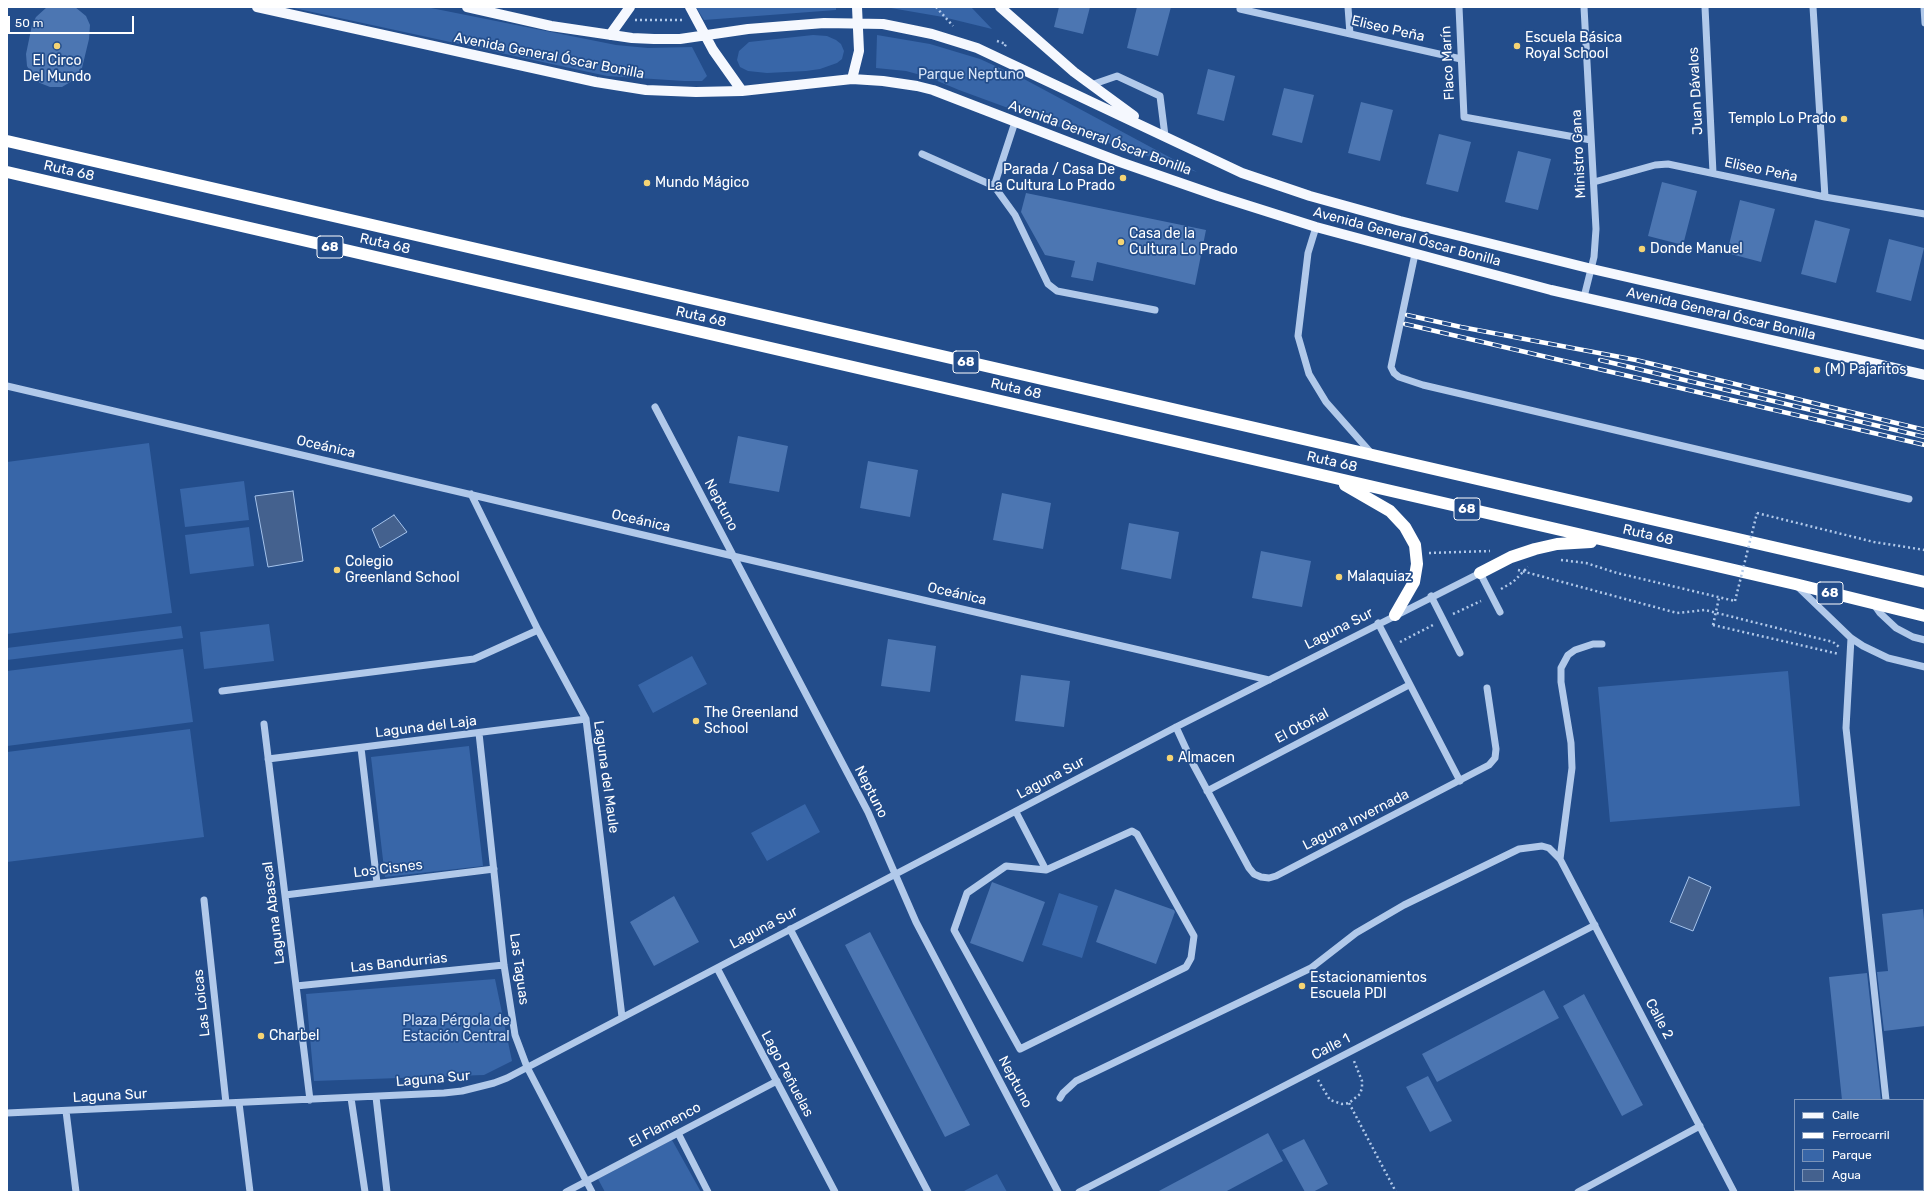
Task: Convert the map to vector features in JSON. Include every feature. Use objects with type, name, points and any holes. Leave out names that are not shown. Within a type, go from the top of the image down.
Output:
[{"type":"highway","name":"Ruta 68","points":[[7,141],[1925,582]]},
{"type":"highway","name":"Ruta 68","points":[[7,172],[1795,584],[1925,616]]},
{"type":"highway","points":[[1324,476],[1362,494],[1390,511],[1405,527],[1412,539],[1416,553],[1416,571],[1414,582],[1395,615]]},
{"type":"highway","points":[[1480,573],[1523,553],[1546,546],[1576,542],[1610,542]]},
{"type":"main road","name":"Avenida General Óscar Bonilla","points":[[257,7],[456,52],[621,86],[671,92],[742,91],[852,80],[901,83],[933,90],[1120,162],[1316,228],[1584,297],[1925,375]]},
{"type":"main road","name":"Avenida General Óscar Bonilla","points":[[467,7],[551,26],[610,35],[654,39],[705,36],[784,26],[858,23],[908,28],[955,40],[984,52],[1163,134],[1242,173],[1310,196],[1400,221],[1592,269],[1925,345]]},
{"type":"main road","points":[[610,35],[622,21],[630,7]]},
{"type":"main road","points":[[690,7],[722,64],[742,91]]},
{"type":"main road","points":[[852,80],[859,51],[857,7]]},
{"type":"main road","points":[[1000,7],[1041,44],[1092,85],[1163,134]]},
{"type":"street","points":[[1348,7],[1350,34]]},
{"type":"street","name":"Flaco Marín","points":[[1458,7],[1464,117],[1591,140]]},
{"type":"street","name":"Ministro Gana","points":[[1584,7],[1596,229],[1592,269],[1584,297]]},
{"type":"street","name":"Juan Dávalos","points":[[1705,7],[1713,173]]},
{"type":"street","points":[[1814,7],[1824,197]]},
{"type":"street","points":[[1924,7],[1925,22]]},
{"type":"street","name":"Eliseo Peña","points":[[1240,8],[1461,59]]},
{"type":"street","points":[[1092,85],[1117,76],[1160,96],[1163,134]]},
{"type":"street","points":[[994,186],[1015,122]]},
{"type":"street","points":[[922,154],[994,186],[1015,215],[1048,284],[1057,291],[1156,310]]},
{"type":"street","name":"Eliseo Peña","points":[[1594,182],[1655,165],[1681,166],[1824,197],[1925,214]]},
{"type":"street","points":[[1316,228],[1308,253],[1298,336],[1309,374],[1326,402],[1372,454]]},
{"type":"street","points":[[1414,254],[1391,367],[1394,373],[1399,377],[1423,386],[1909,499]]},
{"type":"street","name":"Oceánica","points":[[7,386],[1270,680]]},
{"type":"street","name":"Neptuno","points":[[655,407],[868,812],[916,922],[1058,1192]]},
{"type":"street","name":"Laguna del Maule","points":[[471,494],[538,630],[586,719],[622,1017]]},
{"type":"street","points":[[1480,573],[1500,612]]},
{"type":"street","name":"Laguna Sur","points":[[7,1114],[376,1097],[462,1091],[494,1083],[527,1068],[1176,727],[1431,596],[1480,573]]},
{"type":"street","points":[[1795,584],[1851,638],[1875,653],[1925,667]]},
{"type":"street","points":[[1431,596],[1460,653]]},
{"type":"street","points":[[1873,603],[1880,614],[1896,628],[1913,637],[1925,640]]},
{"type":"street","points":[[1378,624],[1460,781],[1489,765],[1495,758],[1496,749],[1487,688]]},
{"type":"street","points":[[222,691],[474,659],[538,630]]},
{"type":"street","points":[[1851,638],[1846,728],[1886,1099]]},
{"type":"street","points":[[1560,859],[1572,768],[1571,743],[1560,668],[1568,655],[1575,650],[1592,644],[1602,644]]},
{"type":"street","name":"El Otoñal","points":[[1207,791],[1409,684]]},
{"type":"street","name":"Laguna del Laja","points":[[268,759],[586,719]]},
{"type":"street","name":"Laguna Abascal","points":[[264,724],[310,1100]]},
{"type":"street","name":"Laguna Invernada","points":[[1176,727],[1207,791],[1249,868],[1254,874],[1261,877],[1268,878],[1276,876],[1460,781]]},
{"type":"street","name":"Las Taguas","points":[[479,733],[504,965],[515,1035],[527,1068],[592,1192]]},
{"type":"street","points":[[362,748],[377,883]]},
{"type":"street","points":[[1016,812],[1046,870]]},
{"type":"street","points":[[1132,831],[1137,834],[1194,936],[1194,944],[1186,967],[1020,1049],[954,930],[967,893],[1006,866],[1046,870],[1132,831]]},
{"type":"street","points":[[1060,1098],[1063,1092],[1076,1081],[1311,968],[1356,933],[1380,918],[1505,856],[1526,847],[1542,846],[1549,848],[1560,859]]},
{"type":"street","name":"Calle 2","points":[[1560,859],[1734,1192]]},
{"type":"street","name":"Los Cisnes","points":[[285,895],[494,869]]},
{"type":"street","name":"Las Loicas","points":[[204,900],[226,1103]]},
{"type":"street","name":"Calle 1","points":[[1079,1192],[1595,925]]},
{"type":"street","points":[[790,930],[928,1192]]},
{"type":"street","name":"Las Bandurrias","points":[[296,986],[504,965]]},
{"type":"street","name":"Lago Peñuelas","points":[[717,968],[835,1192]]},
{"type":"street","name":"El Flamenco","points":[[566,1192],[777,1081]]},
{"type":"street","points":[[376,1097],[387,1192]]},
{"type":"street","points":[[351,1098],[365,1192]]},
{"type":"street","points":[[239,1103],[250,1192]]},
{"type":"street","points":[[66,1111],[76,1192]]},
{"type":"street","points":[[1578,1192],[1700,1126]]},
{"type":"street","points":[[678,1133],[708,1192]]},
{"type":"path","points":[[622,21],[697,20]]},
{"type":"path","points":[[1617,573],[1735,602],[1757,513],[1874,542],[1925,550]]},
{"type":"path","points":[[1416,553],[1495,551],[1504,566],[1677,613],[1705,610],[1833,642],[1843,649]]},
{"type":"path","points":[[1719,598],[1713,625],[1840,654]]},
{"type":"path","points":[[1313,1071],[1330,1100],[1342,1104],[1349,1103],[1360,1094],[1362,1081],[1349,1052]]},
{"type":"path","points":[[1349,1103],[1396,1192]]},
{"type":"green space","points":[[289,7],[426,7],[616,45],[648,48],[692,47],[707,76],[702,81],[684,81],[607,76]]},
{"type":"green space","points":[[696,7],[836,7],[836,10],[704,20]]},
{"type":"green space","name":"Parque Neptuno","points":[[885,7],[971,7],[992,29],[943,17]]},
{"type":"green space","points":[[813,35],[827,36],[841,44],[844,51],[842,59],[837,63],[820,69],[767,73],[748,71],[740,67],[737,60],[739,51],[749,42]]},
{"type":"green space","name":"Parque Neptuno","points":[[877,35],[930,44],[980,59],[1024,79],[1197,172],[1068,130],[928,77],[906,71],[876,68]]},
{"type":"green space","points":[[149,443],[172,613],[7,634],[7,462]]},
{"type":"green space","points":[[244,481],[249,520],[185,527],[180,489]]},
{"type":"green space","points":[[249,527],[254,566],[190,574],[185,535]]},
{"type":"green space","points":[[269,624],[274,661],[204,669],[200,632]]},
{"type":"green space","points":[[181,626],[183,638],[7,660],[7,648]]},
{"type":"green space","points":[[183,649],[193,722],[7,746],[7,671]]},
{"type":"green space","points":[[692,656],[707,684],[653,713],[638,685]]},
{"type":"green space","points":[[1788,671],[1800,806],[1610,822],[1598,687]]},
{"type":"green space","points":[[190,729],[204,837],[7,862],[7,752]]},
{"type":"green space","points":[[469,746],[483,866],[385,877],[371,757]]},
{"type":"green space","points":[[805,804],[820,832],[767,861],[751,833]]},
{"type":"green space","points":[[1059,893],[1098,906],[1082,958],[1042,945]]},
{"type":"green space","name":"Plaza Pérgola de Estación Central","points":[[495,979],[512,1061],[484,1075],[314,1081],[306,994]]},
{"type":"green space","points":[[672,1140],[701,1192],[605,1192],[598,1179]]},
{"type":"green space","points":[[997,1174],[1007,1192],[964,1192],[964,1191]]},
{"type":"water","points":[[293,491],[303,561],[268,567],[255,496]]},
{"type":"water","points":[[394,515],[407,532],[380,548],[372,529]]},
{"type":"water","points":[[1689,877],[1711,887],[1693,931],[1670,922]]},
{"type":"building","name":"El Circo Del Mundo","points":[[47,7],[75,7],[86,16],[90,25],[89,39],[82,68],[72,81],[62,87],[50,87],[40,83],[34,78],[27,66],[26,54],[32,25],[36,17]]},
{"type":"building","points":[[1059,7],[1090,7],[1083,34],[1054,27]]},
{"type":"building","points":[[1137,7],[1171,7],[1158,56],[1127,48]]},
{"type":"building","points":[[1208,69],[1235,76],[1224,121],[1197,114]]},
{"type":"building","points":[[1284,88],[1314,95],[1302,143],[1272,135]]},
{"type":"building","points":[[1361,102],[1393,110],[1380,161],[1348,153]]},
{"type":"building","points":[[1439,134],[1471,142],[1458,192],[1426,184]]},
{"type":"building","points":[[1518,151],[1551,159],[1538,210],[1505,202]]},
{"type":"building","points":[[1662,182],[1697,191],[1683,245],[1648,236]]},
{"type":"building","name":"Casa de la Cultura Lo Prado","points":[[1026,193],[1206,230],[1195,285],[1097,262],[1093,281],[1071,277],[1075,261],[1045,255],[1021,212]]},
{"type":"building","points":[[1740,200],[1775,209],[1761,262],[1727,253]]},
{"type":"building","points":[[1815,220],[1850,229],[1836,283],[1801,274]]},
{"type":"building","points":[[1889,239],[1924,248],[1911,301],[1876,292]]},
{"type":"building","points":[[738,436],[788,446],[779,492],[729,483]]},
{"type":"building","points":[[868,461],[918,470],[910,517],[860,508]]},
{"type":"building","points":[[1002,493],[1051,503],[1043,549],[993,540]]},
{"type":"building","points":[[1129,523],[1179,532],[1171,579],[1121,569]]},
{"type":"building","points":[[1261,551],[1311,561],[1302,607],[1252,598]]},
{"type":"building","points":[[888,639],[936,646],[930,692],[881,686]]},
{"type":"building","points":[[1021,675],[1070,681],[1064,727],[1015,721]]},
{"type":"building","points":[[992,882],[1045,902],[1023,962],[970,943]]},
{"type":"building","points":[[1115,889],[1174,910],[1175,912],[1156,964],[1096,942]]},
{"type":"building","points":[[674,896],[699,942],[654,966],[630,922]]},
{"type":"building","points":[[1923,909],[1925,931],[1925,1026],[1884,1031],[1877,972],[1888,971],[1882,914]]},
{"type":"building","points":[[870,932],[970,1125],[945,1137],[845,945]]},
{"type":"building","points":[[1867,973],[1881,1099],[1842,1099],[1829,977]]},
{"type":"building","points":[[1544,990],[1559,1018],[1437,1082],[1422,1054]]},
{"type":"building","points":[[1584,994],[1643,1105],[1622,1116],[1563,1006]]},
{"type":"building","points":[[1428,1076],[1452,1121],[1430,1132],[1406,1087]]},
{"type":"building","points":[[1268,1133],[1283,1161],[1225,1192],[1157,1192]]},
{"type":"building","points":[[1304,1139],[1328,1184],[1313,1192],[1305,1192],[1282,1150]]},
{"type":"railway","points":[[1407,315],[1461,327],[1636,360],[1925,430]]},
{"type":"railway","points":[[1405,324],[1925,445]]},
{"type":"railway","points":[[1600,360],[1925,437]]},
{"type":"place","name":"El Circo Del Mundo","points":[[57,46]]},
{"type":"place","name":"Escuela Básica Royal School","points":[[1517,46]]},
{"type":"place","name":"Templo Lo Prado","points":[[1844,119]]},
{"type":"place","name":"Parada / Casa De La Cultura Lo Prado","points":[[1123,178]]},
{"type":"place","name":"Mundo Mágico","points":[[647,183]]},
{"type":"place","name":"Casa de la Cultura Lo Prado","points":[[1121,242]]},
{"type":"place","name":"Donde Manuel","points":[[1642,249]]},
{"type":"place","name":"(M) Pajaritos","points":[[1817,370]]},
{"type":"place","name":"Colegio Greenland School","points":[[337,570]]},
{"type":"place","name":"Malaquiaz","points":[[1339,577]]},
{"type":"place","name":"The Greenland School","points":[[696,721]]},
{"type":"place","name":"Almacen","points":[[1170,758]]},
{"type":"place","name":"Estacionamientos Escuela PDI","points":[[1302,986]]},
{"type":"place","name":"Charbel","points":[[261,1036]]}]
